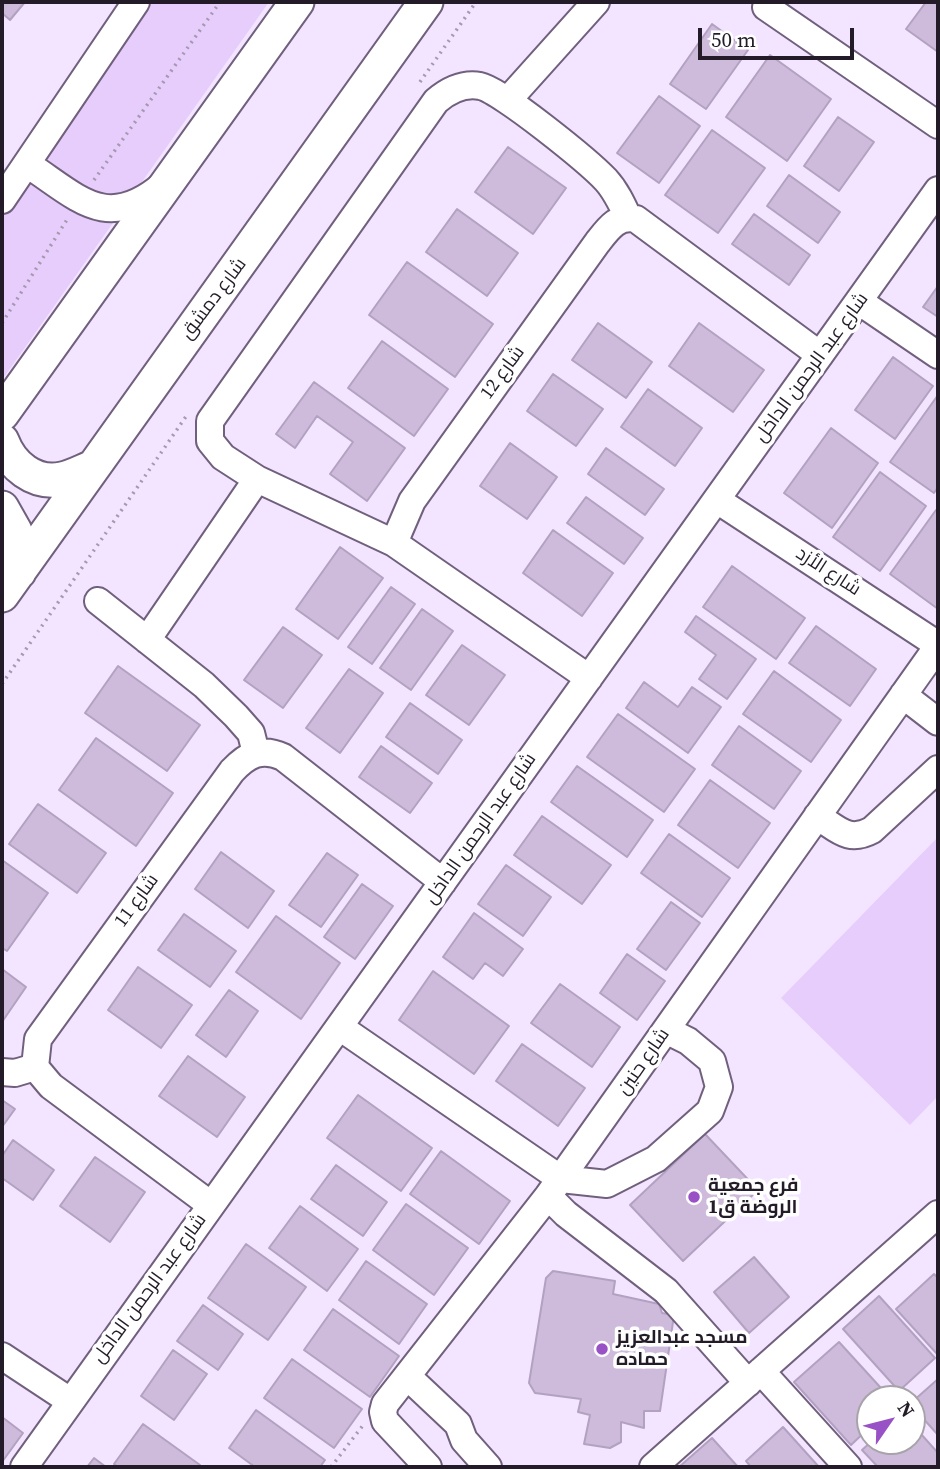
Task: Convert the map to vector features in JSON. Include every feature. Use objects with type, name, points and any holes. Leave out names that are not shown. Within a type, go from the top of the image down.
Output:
[{"type":"main road","points":[[3,414],[297,2]]},
{"type":"main road","name":"شارع دمشق","points":[[10,583],[426,2]]},
{"type":"main road","points":[[2,441],[13,462],[35,477],[61,479],[93,467]]},
{"type":"main road","points":[[2,508],[15,531],[10,583]]},
{"type":"street","points":[[2,201],[136,2]]},
{"type":"street","points":[[508,100],[596,2]]},
{"type":"street","points":[[762,3],[938,125]]},
{"type":"street","points":[[589,678],[394,543],[257,479],[218,453],[209,435],[210,421],[436,101],[455,89],[478,86],[489,88],[508,100],[593,167],[620,199],[628,217],[636,219],[820,355]]},
{"type":"street","points":[[27,164],[80,199],[108,209],[127,206],[147,197],[176,172]]},
{"type":"street","name":"شارع عبد الرحمن الداخل","points":[[24,1467],[69,1401],[341,1028],[938,190]]},
{"type":"street","name":"شارع 12","points":[[394,543],[412,501],[444,456],[610,226],[628,217]]},
{"type":"street","points":[[860,302],[938,355]]},
{"type":"street","points":[[147,640],[257,479]]},
{"type":"street","name":"شارع الأزد","points":[[717,500],[938,645]]},
{"type":"street","points":[[98,601],[204,685],[251,733],[256,753],[270,751],[283,757],[443,882]]},
{"type":"street","name":"شارع حنين","points":[[383,1412],[390,1397],[554,1188],[938,645]]},
{"type":"street","points":[[903,695],[938,722]]},
{"type":"street","name":"شارع 11","points":[[36,1066],[38,1039],[232,771],[243,759],[256,753]]},
{"type":"street","points":[[817,816],[851,837],[860,837],[872,830],[938,769]]},
{"type":"street","points":[[341,1028],[554,1188],[566,1214],[666,1291],[848,1467]]},
{"type":"street","points":[[554,1188],[607,1184],[656,1159],[710,1111],[719,1087],[712,1061],[688,1041],[666,1030]]},
{"type":"street","points":[[2,1072],[15,1073],[36,1066],[51,1086],[211,1205]]},
{"type":"street","points":[[653,1467],[938,1214]]},
{"type":"street","points":[[2,1356],[69,1401]]},
{"type":"street","points":[[407,1376],[458,1424],[464,1440],[488,1467]]},
{"type":"street","points":[[383,1412],[393,1431],[428,1467]]},
{"type":"path","points":[[2,323],[80,199],[220,2]]},
{"type":"path","points":[[331,1467],[360,1427],[383,1412]]},
{"type":"shaded area","points":[[149,2],[269,2],[2,380],[2,213]]},
{"type":"shaded area","points":[[938,837],[938,1096],[910,1125],[781,998]]},
{"type":"building","points":[[2,2],[25,2],[10,20],[2,13]]},
{"type":"building","points":[[926,2],[938,2],[938,52],[906,29]]},
{"type":"building","points":[[712,24],[748,50],[706,109],[670,84]]},
{"type":"building","points":[[770,55],[831,99],[787,161],[726,117]]},
{"type":"building","points":[[659,96],[700,126],[659,183],[617,153]]},
{"type":"building","points":[[838,117],[874,142],[839,191],[804,166]]},
{"type":"building","points":[[712,130],[765,168],[718,233],[665,195]]},
{"type":"building","points":[[508,147],[566,188],[533,234],[475,192]]},
{"type":"building","points":[[789,175],[840,212],[818,243],[767,206]]},
{"type":"building","points":[[457,209],[518,253],[487,296],[426,252]]},
{"type":"building","points":[[754,214],[810,255],[789,285],[732,244]]},
{"type":"building","points":[[407,262],[493,324],[455,377],[369,315]]},
{"type":"building","points":[[938,286],[938,317],[923,307]]},
{"type":"building","points":[[598,323],[652,362],[626,398],[572,360]]},
{"type":"building","points":[[699,323],[764,370],[733,412],[669,366]]},
{"type":"building","points":[[382,341],[448,389],[414,436],[348,388]]},
{"type":"building","points":[[893,357],[933,386],[895,439],[855,410]]},
{"type":"building","points":[[553,374],[603,409],[576,446],[527,411]]},
{"type":"building","points":[[314,382],[405,448],[367,501],[330,474],[353,442],[317,416],[295,448],[276,434]]},
{"type":"building","points":[[648,389],[702,428],[675,466],[621,427]]},
{"type":"building","points":[[938,395],[938,487],[934,493],[890,462]]},
{"type":"building","points":[[831,428],[878,463],[832,528],[784,493]]},
{"type":"building","points":[[510,443],[557,477],[527,519],[480,486]]},
{"type":"building","points":[[606,448],[664,489],[645,515],[588,474]]},
{"type":"building","points":[[880,472],[926,506],[880,571],[833,537]]},
{"type":"building","points":[[586,497],[643,538],[624,564],[567,523]]},
{"type":"building","points":[[936,510],[938,512],[938,609],[890,574]]},
{"type":"building","points":[[553,530],[613,573],[582,616],[523,573]]},
{"type":"building","points":[[340,547],[383,578],[338,639],[296,609]]},
{"type":"building","points":[[732,566],[805,618],[776,659],[703,607]]},
{"type":"building","points":[[391,587],[415,604],[372,664],[348,647]]},
{"type":"building","points":[[422,609],[453,631],[411,690],[380,668]]},
{"type":"building","points":[[696,616],[756,659],[727,699],[699,679],[716,655],[685,632]]},
{"type":"building","points":[[816,626],[876,669],[850,706],[789,663]]},
{"type":"building","points":[[283,627],[322,655],[283,708],[244,680]]},
{"type":"building","points":[[462,645],[505,675],[469,725],[426,695]]},
{"type":"building","points":[[118,666],[200,725],[167,771],[85,713]]},
{"type":"building","points":[[349,669],[383,693],[340,753],[306,728]]},
{"type":"building","points":[[774,671],[841,720],[811,762],[743,714]]},
{"type":"building","points":[[644,682],[678,707],[692,687],[721,707],[688,753],[626,708]]},
{"type":"building","points":[[410,703],[462,740],[438,774],[386,737]]},
{"type":"building","points":[[618,714],[695,769],[664,812],[587,757]]},
{"type":"building","points":[[739,726],[801,771],[774,809],[712,765]]},
{"type":"building","points":[[96,738],[173,793],[136,846],[59,790]]},
{"type":"building","points":[[381,746],[432,783],[410,813],[359,777]]},
{"type":"building","points":[[577,766],[653,820],[627,857],[551,802]]},
{"type":"building","points":[[710,780],[770,823],[738,868],[678,825]]},
{"type":"building","points":[[38,804],[106,853],[77,893],[9,844]]},
{"type":"building","points":[[542,816],[611,865],[582,904],[514,855]]},
{"type":"building","points":[[669,834],[730,878],[702,917],[641,873]]},
{"type":"building","points":[[221,852],[274,891],[248,928],[195,889]]},
{"type":"building","points":[[327,853],[358,875],[321,927],[289,905]]},
{"type":"building","points":[[2,860],[48,893],[7,951],[2,948]]},
{"type":"building","points":[[506,865],[551,897],[523,936],[478,904]]},
{"type":"building","points":[[362,884],[393,906],[355,959],[324,937]]},
{"type":"building","points":[[671,902],[700,923],[666,970],[637,949]]},
{"type":"building","points":[[474,913],[523,949],[503,976],[485,963],[473,979],[443,957]]},
{"type":"building","points":[[184,914],[236,951],[210,987],[158,950]]},
{"type":"building","points":[[276,916],[340,963],[301,1019],[236,972]]},
{"type":"building","points":[[627,954],[665,981],[637,1020],[600,993]]},
{"type":"building","points":[[138,967],[192,1005],[161,1048],[108,1010]]},
{"type":"building","points":[[2,969],[26,987],[2,1022]]},
{"type":"building","points":[[433,971],[509,1026],[474,1074],[399,1020]]},
{"type":"building","points":[[560,984],[620,1027],[592,1067],[531,1023]]},
{"type":"building","points":[[229,990],[258,1011],[226,1057],[196,1035]]},
{"type":"building","points":[[522,1044],[585,1088],[558,1126],[496,1081]]},
{"type":"building","points":[[188,1056],[245,1097],[217,1137],[159,1096]]},
{"type":"building","points":[[358,1095],[432,1148],[401,1191],[327,1138]]},
{"type":"building","points":[[2,1100],[15,1109],[2,1127]]},
{"type":"building","name":"فرع جمعية الروضة ق1","points":[[705,1134],[758,1190],[683,1261],[630,1205]]},
{"type":"building","points":[[13,1140],[54,1170],[33,1200],[2,1178],[2,1156]]},
{"type":"building","points":[[441,1151],[510,1201],[479,1244],[410,1194]]},
{"type":"building","points":[[95,1157],[145,1192],[110,1242],[60,1206]]},
{"type":"building","points":[[336,1165],[387,1202],[363,1236],[311,1199]]},
{"type":"building","points":[[406,1204],[468,1248],[434,1295],[373,1250]]},
{"type":"building","points":[[300,1206],[358,1249],[327,1291],[269,1248]]},
{"type":"building","points":[[246,1244],[306,1287],[268,1340],[208,1298]]},
{"type":"building","points":[[754,1257],[789,1297],[749,1333],[714,1292]]},
{"type":"building","points":[[366,1261],[427,1304],[399,1344],[339,1300]]},
{"type":"building","name":"مسجد عبدالعزيز حماده","points":[[553,1271],[615,1281],[613,1294],[659,1304],[662,1313],[674,1315],[660,1411],[644,1411],[644,1428],[621,1422],[621,1442],[610,1448],[584,1444],[590,1415],[578,1412],[581,1399],[535,1393],[529,1383],[546,1278]]},
{"type":"building","points":[[934,1274],[938,1278],[938,1355],[896,1309]]},
{"type":"building","points":[[879,1296],[935,1358],[906,1385],[894,1385],[843,1329]]},
{"type":"building","points":[[203,1305],[243,1334],[218,1370],[177,1341]]},
{"type":"building","points":[[333,1309],[399,1356],[370,1397],[304,1350]]},
{"type":"building","points":[[839,1342],[878,1385],[856,1385],[856,1440],[851,1445],[794,1382]]},
{"type":"building","points":[[173,1350],[207,1374],[174,1420],[141,1396]]},
{"type":"building","points":[[292,1359],[362,1409],[334,1448],[264,1398]]},
{"type":"building","points":[[938,1379],[938,1435],[926,1422],[926,1390]]},
{"type":"building","points":[[256,1410],[325,1460],[320,1467],[255,1467],[229,1448]]},
{"type":"building","points":[[2,1417],[23,1433],[2,1462]]},
{"type":"building","points":[[143,1424],[200,1465],[118,1467],[114,1464]]},
{"type":"building","points":[[783,1427],[819,1467],[751,1467],[746,1461]]},
{"type":"building","points":[[712,1438],[738,1467],[679,1467]]},
{"type":"building","points":[[926,1440],[938,1453],[938,1467],[878,1467],[867,1455],[926,1455]]},
{"type":"building","points":[[94,1458],[106,1467],[87,1467]]},
{"type":"place","name":"فرع جمعية الروضة ق1","points":[[694,1197]]},
{"type":"place","name":"مسجد عبدالعزيز حماده","points":[[602,1349]]}]
